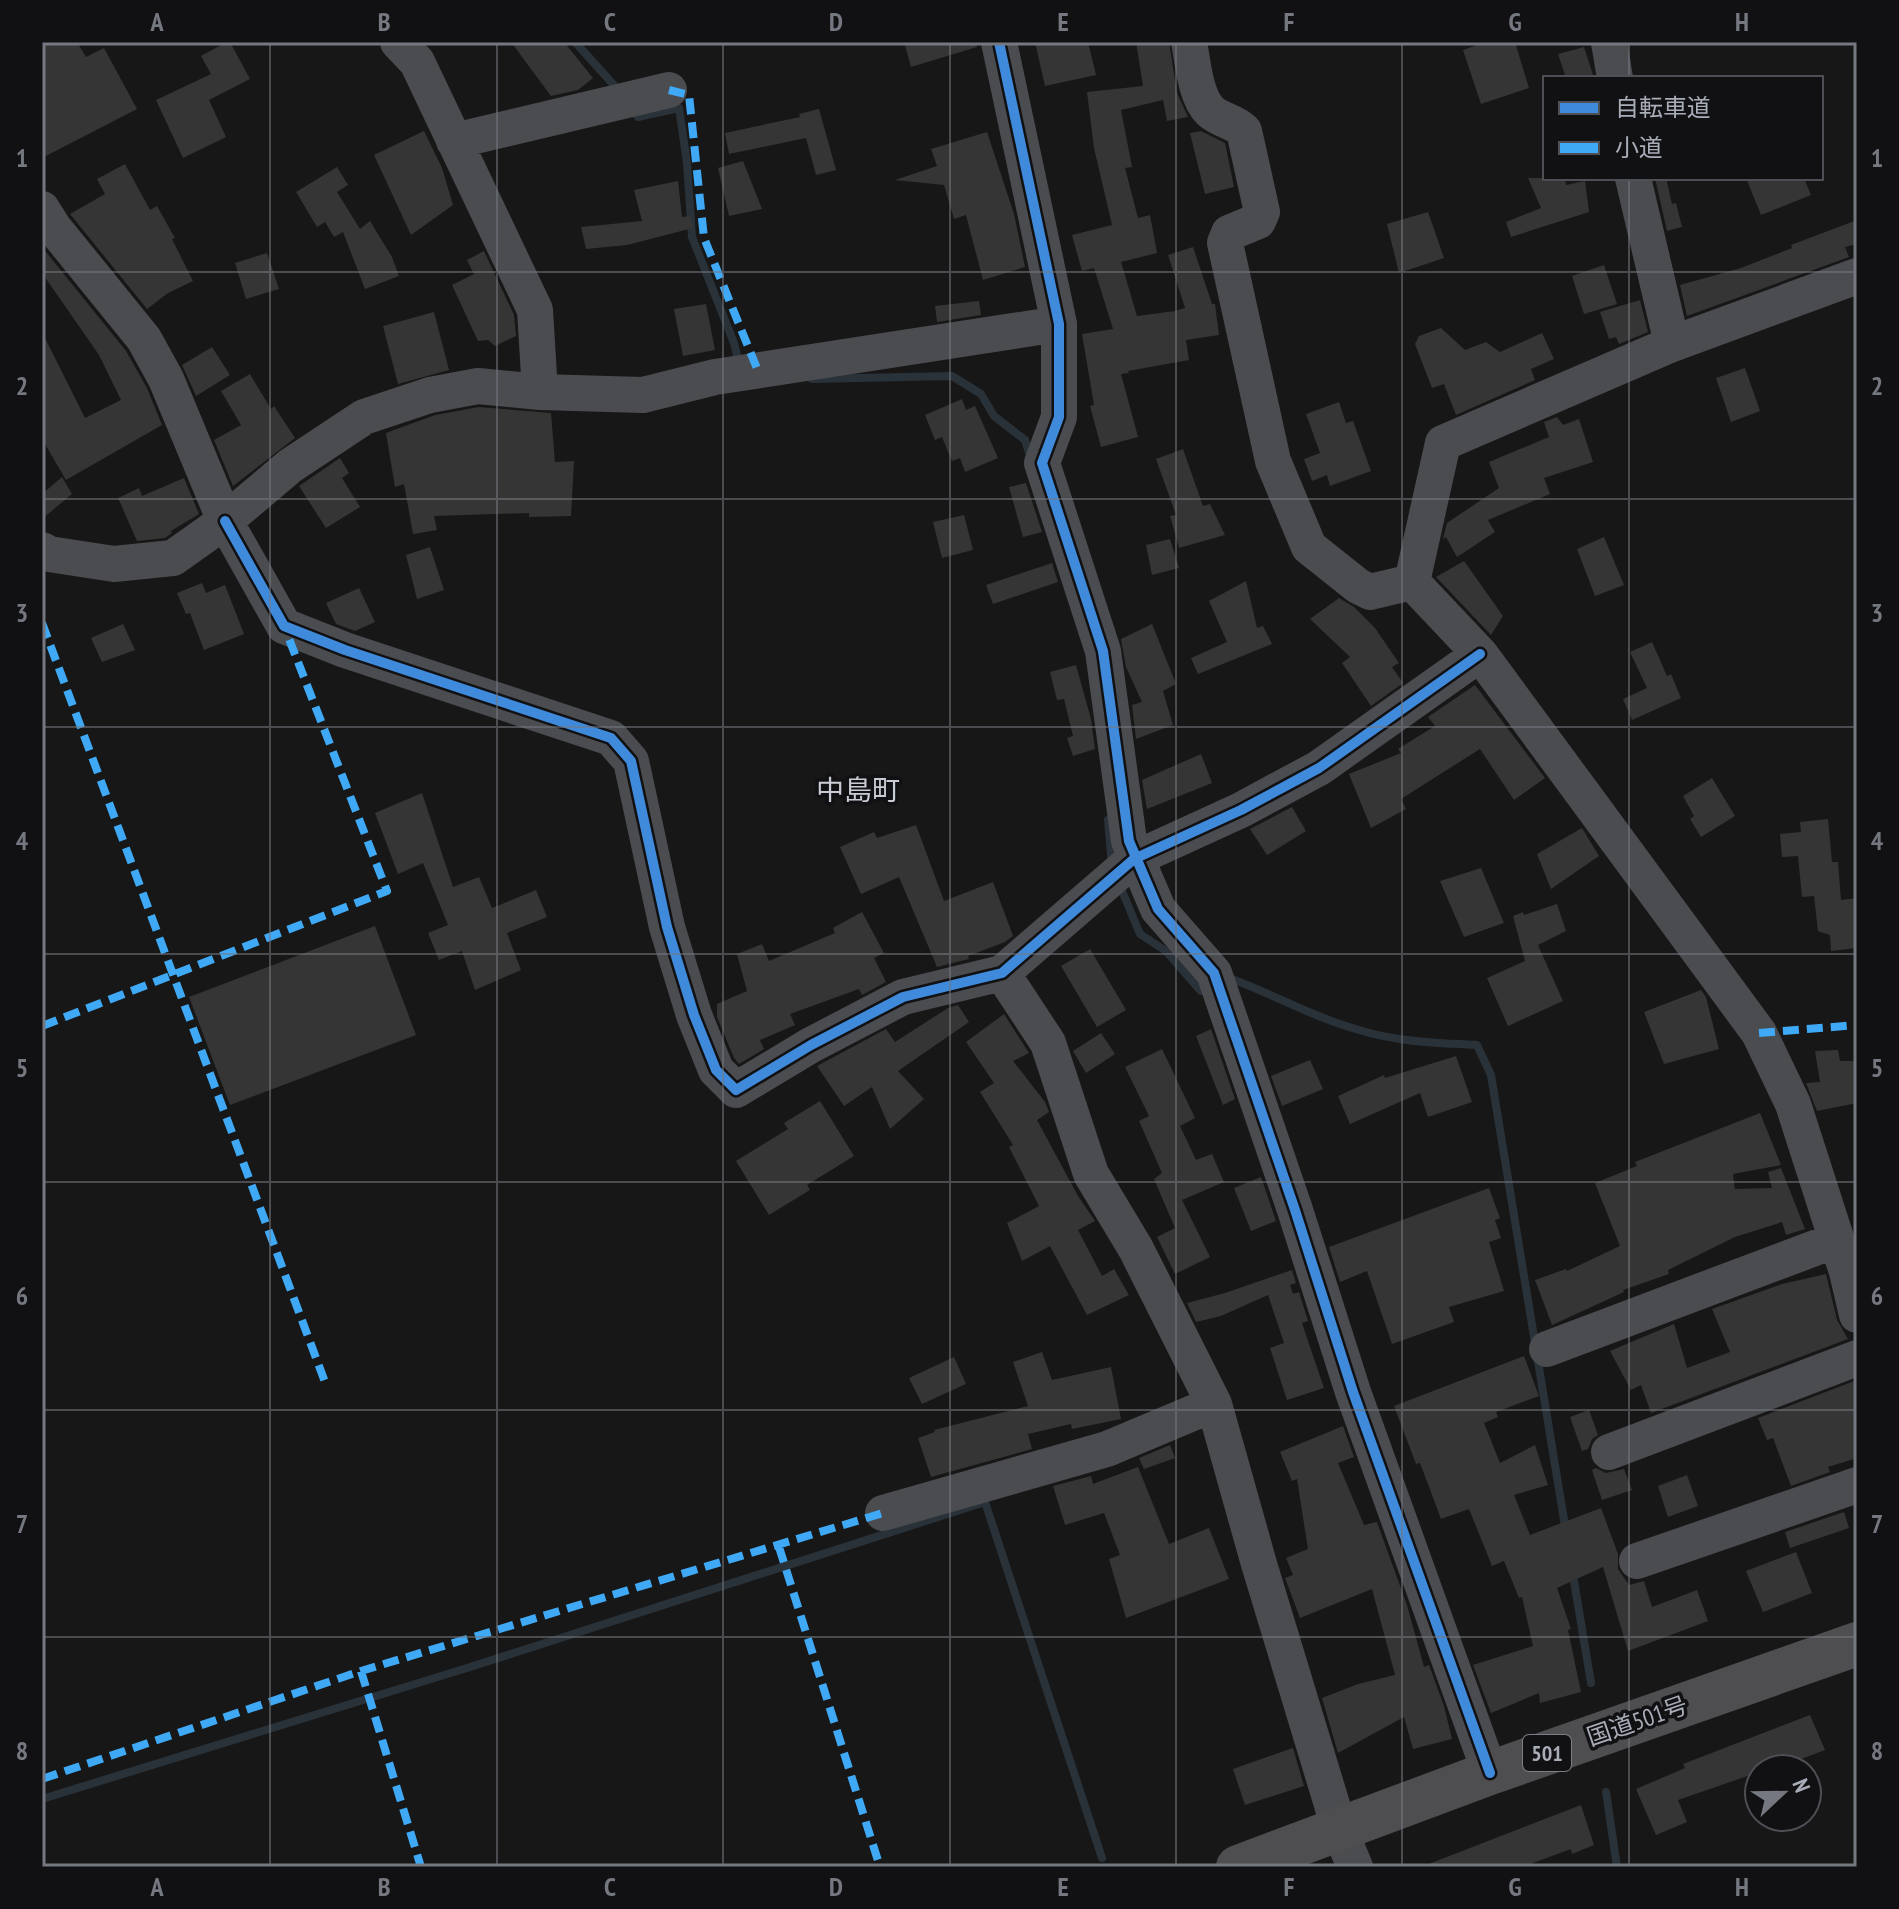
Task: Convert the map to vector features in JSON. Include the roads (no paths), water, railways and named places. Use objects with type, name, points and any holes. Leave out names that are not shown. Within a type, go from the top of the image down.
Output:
[{"type":"highway","name":"国道501号","points":[[1238,1867],[1348,1849],[1490,1773],[1857,1644]]},
{"type":"street","points":[[398,42],[417,62],[535,310],[540,392]]},
{"type":"street","points":[[999,42],[1059,324],[1059,417],[1042,463],[1103,651],[1134,859],[1158,909],[1214,973],[1353,1392],[1490,1773]]},
{"type":"street","points":[[1189,42],[1202,97],[1211,112],[1244,131],[1262,212],[1258,221],[1229,233],[1225,243],[1273,461],[1309,547],[1370,592],[1412,582]]},
{"type":"street","points":[[1609,42],[1615,76]]},
{"type":"street","points":[[454,141],[669,90]]},
{"type":"street","points":[[1633,180],[1672,344]]},
{"type":"street","points":[[42,209],[144,339],[166,379],[225,521],[284,626],[345,650],[611,738],[631,761],[667,927],[694,1015],[716,1070],[736,1090],[811,1045],[903,997],[1002,973],[1134,859],[1241,810],[1319,768],[1480,654]]},
{"type":"street","points":[[1412,582],[1443,443],[1672,344],[1857,276]]},
{"type":"street","points":[[42,550],[49,554],[114,564],[173,558],[225,521],[290,466],[364,417],[430,395],[478,386],[540,392],[643,395],[715,377],[1059,324]]},
{"type":"street","points":[[1412,582],[1480,654],[1759,1033],[1793,1104],[1845,1248],[1857,1315]]},
{"type":"street","points":[[1002,973],[1048,1043],[1091,1174],[1136,1249],[1214,1404],[1259,1564],[1348,1849]]},
{"type":"street","points":[[1547,1349],[1845,1248]]},
{"type":"street","points":[[1609,1452],[1857,1358]]},
{"type":"street","points":[[883,1513],[1107,1449],[1214,1404]]},
{"type":"street","points":[[1637,1561],[1857,1485]]},
{"type":"waterway","points":[[575,42],[621,93]]},
{"type":"waterway","points":[[631,108],[638,117],[679,108],[687,163],[692,237],[734,343],[739,364]]},
{"type":"waterway","points":[[812,379],[952,376],[981,394],[994,416],[1025,440],[1031,459]]},
{"type":"waterway","points":[[1108,820],[1112,866]]},
{"type":"waterway","points":[[1120,886],[1140,934],[1166,951],[1201,991],[1211,987]]},
{"type":"waterway","points":[[1227,981],[1232,979],[1327,1019],[1374,1034],[1477,1045],[1491,1075],[1566,1532]]},
{"type":"waterway","points":[[42,1799],[467,1668],[985,1502],[1102,1858]]},
{"type":"waterway","points":[[1572,1569],[1591,1683]]},
{"type":"waterway","points":[[1606,1792],[1617,1867]]},
{"type":"district","name":"中島町","points":[[858,789]]}]
